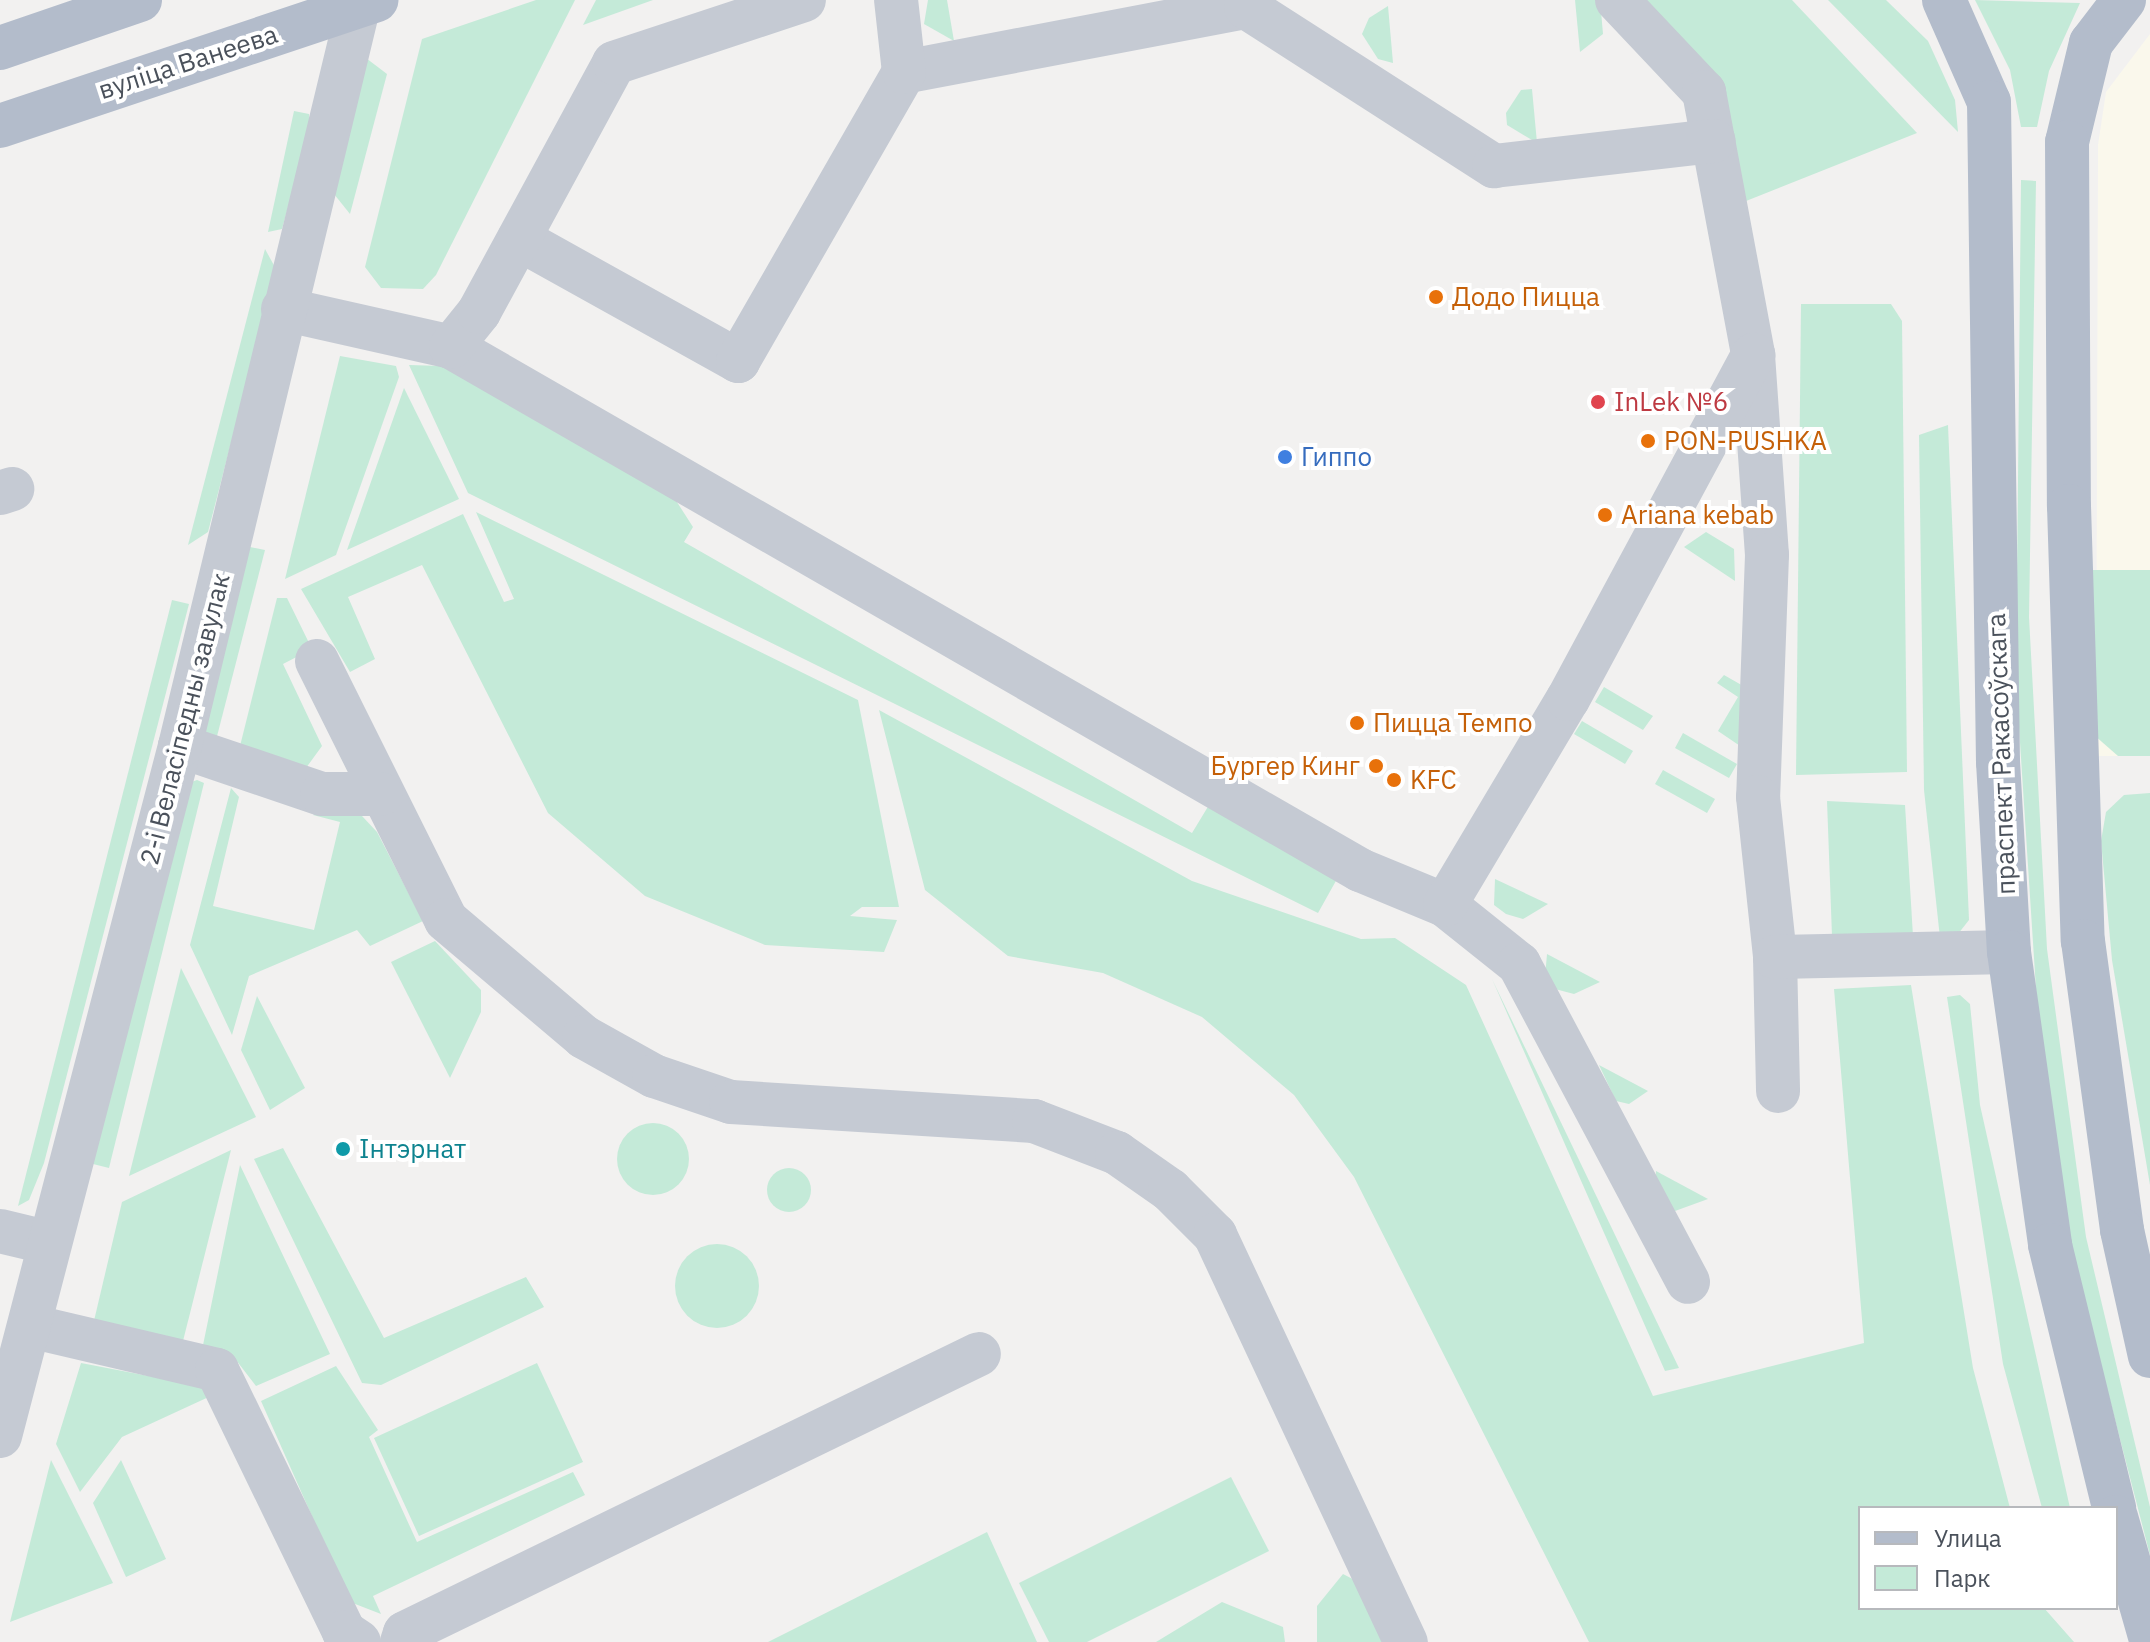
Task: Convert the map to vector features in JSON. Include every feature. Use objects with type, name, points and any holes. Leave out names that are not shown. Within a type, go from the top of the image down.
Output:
[{"type":"main road","points":[[0,48],[140,0]]},
{"type":"main road","name":"праспект Ракасоўскага","points":[[1944,0],[1989,102],[1998,762],[2009,952],[2050,1245],[2114,1506]]},
{"type":"main road","points":[[2124,0],[2091,43],[2067,142],[2069,522],[2083,941],[2122,1230],[2150,1356]]},
{"type":"main road","name":"вуліца Ванеева","points":[[0,126],[365,2]]},
{"type":"main road","points":[[2118,1524],[2150,1636]]},
{"type":"street","points":[[451,347],[519,239],[614,63],[804,0]]},
{"type":"street","points":[[519,239],[738,361],[904,72],[896,0]]},
{"type":"street","points":[[1617,0],[1704,92],[1753,355],[1767,555],[1758,797],[1775,957],[1778,1091]]},
{"type":"street","name":"2-і Веласіпедны завулак","points":[[0,1436],[180,746],[283,309],[365,2]]},
{"type":"street","points":[[904,72],[1201,7],[1246,7],[1494,166],[1714,141]]},
{"type":"street","points":[[283,309],[451,347],[1392,888],[1445,905],[1519,964],[1688,1282]]},
{"type":"street","points":[[1445,905],[1568,699],[1753,355]]},
{"type":"street","points":[[317,661],[446,920],[521,990],[654,1076],[731,1102],[1034,1121],[1117,1153],[1170,1190],[1215,1235],[1406,1642]]},
{"type":"street","points":[[180,746],[322,794],[381,794]]},
{"type":"street","points":[[1775,957],[2009,952]]},
{"type":"street","points":[[0,1231],[50,1243]]},
{"type":"street","points":[[30,1326],[217,1370],[344,1632],[359,1642]]},
{"type":"street","points":[[402,1642],[405,1633],[979,1354]]},
{"type":"shaded area","points":[[2150,34],[2150,756],[2096,756],[2098,145],[2106,92]]},
{"type":"green space","points":[[536,0],[575,0],[436,275],[423,289],[381,288],[365,267],[422,39]]},
{"type":"green space","points":[[596,0],[653,0],[583,25]]},
{"type":"green space","points":[[928,0],[947,0],[954,41],[924,24]]},
{"type":"green space","points":[[1575,0],[1595,0],[1601,11],[1603,34],[1580,52]]},
{"type":"green space","points":[[1627,0],[1792,0],[1917,133],[1741,203]]},
{"type":"green space","points":[[1828,0],[1886,0],[1928,41],[1955,100],[1958,132]]},
{"type":"green space","points":[[1975,0],[2080,3],[2049,71],[2037,127],[2021,127],[2010,70]]},
{"type":"green space","points":[[1388,6],[1393,63],[1378,59],[1362,34],[1369,18]]},
{"type":"green space","points":[[362,55],[387,74],[350,214],[330,189]]},
{"type":"green space","points":[[1532,89],[1537,143],[1507,125],[1506,113],[1521,90]]},
{"type":"green space","points":[[294,111],[309,114],[309,130],[282,229],[268,232]]},
{"type":"green space","points":[[2021,180],[2036,181],[2029,617],[2047,949],[2086,1237],[2150,1507],[2150,1555],[2074,1261],[2039,1035],[2016,681]]},
{"type":"green space","points":[[265,249],[276,269],[208,532],[188,545]]},
{"type":"green space","points":[[1801,304],[1891,304],[1902,321],[1907,772],[1796,775]]},
{"type":"green space","points":[[340,356],[396,366],[399,377],[336,555],[285,579]]},
{"type":"green space","points":[[409,365],[442,366],[675,499],[693,527],[684,542],[1192,833],[1209,805],[1337,879],[1318,913],[468,493]]},
{"type":"green space","points":[[404,388],[459,499],[347,550]]},
{"type":"green space","points":[[1948,425],[1969,920],[1958,934],[1940,938],[1924,790],[1919,435]]},
{"type":"green space","points":[[476,512],[858,700],[899,907],[862,907],[850,916],[897,920],[884,952],[765,945],[645,896],[548,813],[422,565],[348,597],[375,659],[350,672],[301,589],[463,514],[504,602],[514,599]]},
{"type":"green space","points":[[1706,532],[1734,549],[1735,581],[1684,547]]},
{"type":"green space","points":[[250,547],[265,550],[215,744],[197,731]]},
{"type":"green space","points":[[2091,570],[2150,570],[2150,756],[2118,756],[2094,735]]},
{"type":"green space","points":[[277,598],[287,598],[312,649],[283,664],[322,746],[306,768],[238,754]]},
{"type":"green space","points":[[172,600],[189,604],[44,1163],[29,1200],[18,1206]]},
{"type":"green space","points":[[1724,675],[1745,687],[1746,750],[1718,731],[1738,697],[1717,683]]},
{"type":"green space","points":[[1604,687],[1653,716],[1643,730],[1595,702]]},
{"type":"green space","points":[[879,710],[1192,881],[1361,939],[1395,938],[1466,985],[1653,1396],[1864,1343],[1834,989],[1911,985],[1973,1368],[2009,1506],[1858,1506],[1858,1610],[2046,1610],[2074,1642],[1589,1642],[1354,1177],[1294,1095],[1202,1017],[1103,973],[1008,956],[925,890]]},
{"type":"green space","points":[[1582,721],[1633,751],[1625,764],[1574,734]]},
{"type":"green space","points":[[1683,733],[1737,764],[1729,778],[1675,748]]},
{"type":"green space","points":[[1663,770],[1715,799],[1707,813],[1655,784]]},
{"type":"green space","points":[[197,780],[204,783],[109,1168],[81,1161],[181,786]]},
{"type":"green space","points":[[231,788],[239,797],[213,906],[314,930],[340,822],[313,815],[332,807],[362,816],[377,832],[423,921],[370,946],[357,930],[249,976],[232,1035],[190,945]]},
{"type":"green space","points":[[2150,793],[2150,1185],[2112,960],[2101,841],[2106,812],[2124,795]]},
{"type":"green space","points":[[1827,801],[1905,805],[1913,936],[1832,936]]},
{"type":"green space","points":[[1495,879],[1548,904],[1523,919],[1506,914],[1494,905]]},
{"type":"green space","points":[[435,941],[481,990],[481,1012],[450,1078],[391,962]]},
{"type":"green space","points":[[1547,954],[1600,982],[1574,994],[1555,989],[1545,977]]},
{"type":"green space","points":[[181,968],[256,1117],[129,1176]]},
{"type":"green space","points":[[1492,979],[1679,1368],[1665,1371]]},
{"type":"green space","points":[[1960,995],[1970,1004],[1980,1105],[2070,1506],[2041,1506],[2003,1364],[1947,997]]},
{"type":"green space","points":[[257,996],[305,1088],[270,1110],[241,1050]]},
{"type":"green space","points":[[1599,1065],[1648,1091],[1629,1104],[1616,1101]]},
{"type":"green space","points":[[653,1123],[673,1129],[683,1139],[689,1159],[683,1179],[673,1189],[653,1195],[633,1189],[623,1179],[617,1159],[623,1139],[633,1129]]},
{"type":"green space","points":[[283,1148],[384,1338],[526,1277],[544,1307],[381,1385],[362,1383],[254,1159]]},
{"type":"green space","points":[[231,1150],[182,1345],[93,1325],[122,1202]]},
{"type":"green space","points":[[240,1165],[330,1354],[256,1386],[236,1360],[202,1350]]},
{"type":"green space","points":[[789,1168],[804,1175],[811,1190],[804,1205],[789,1212],[774,1205],[767,1190],[774,1175]]},
{"type":"green space","points":[[1656,1171],[1708,1199],[1675,1211],[1655,1191]]},
{"type":"green space","points":[[717,1244],[740,1251],[752,1263],[759,1286],[752,1309],[740,1321],[717,1328],[694,1321],[682,1309],[675,1286],[682,1263],[694,1251]]},
{"type":"green space","points":[[81,1363],[206,1387],[213,1395],[122,1437],[80,1492],[56,1444]]},
{"type":"green space","points":[[537,1363],[583,1462],[419,1536],[374,1438]]},
{"type":"green space","points":[[336,1366],[378,1430],[369,1437],[417,1542],[573,1472],[585,1495],[373,1596],[381,1614],[350,1602],[261,1401]]},
{"type":"green space","points":[[51,1460],[113,1583],[10,1622]]},
{"type":"green space","points":[[121,1460],[166,1559],[126,1577],[93,1503]]},
{"type":"green space","points":[[1231,1477],[1269,1551],[1087,1642],[1049,1642],[1019,1583]]},
{"type":"green space","points":[[987,1532],[1037,1642],[768,1642]]},
{"type":"green space","points":[[1343,1574],[1364,1585],[1402,1642],[1317,1642],[1317,1606]]},
{"type":"green space","points":[[1222,1602],[1283,1627],[1285,1642],[1156,1642]]},
{"type":"place","name":"Додо Пицца","points":[[1436,297]]},
{"type":"place","name":"InLek №6","points":[[1598,402]]},
{"type":"place","name":"PON-PUSHKA","points":[[1648,441]]},
{"type":"place","name":"Гиппо","points":[[1285,457]]},
{"type":"place","name":"Ariana kebab","points":[[1605,515]]},
{"type":"place","name":"Пицца Темпо","points":[[1357,723]]},
{"type":"place","name":"Бургер Кинг","points":[[1376,766]]},
{"type":"place","name":"KFC","points":[[1394,780]]},
{"type":"place","name":"Інтэрнат","points":[[343,1149]]}]
